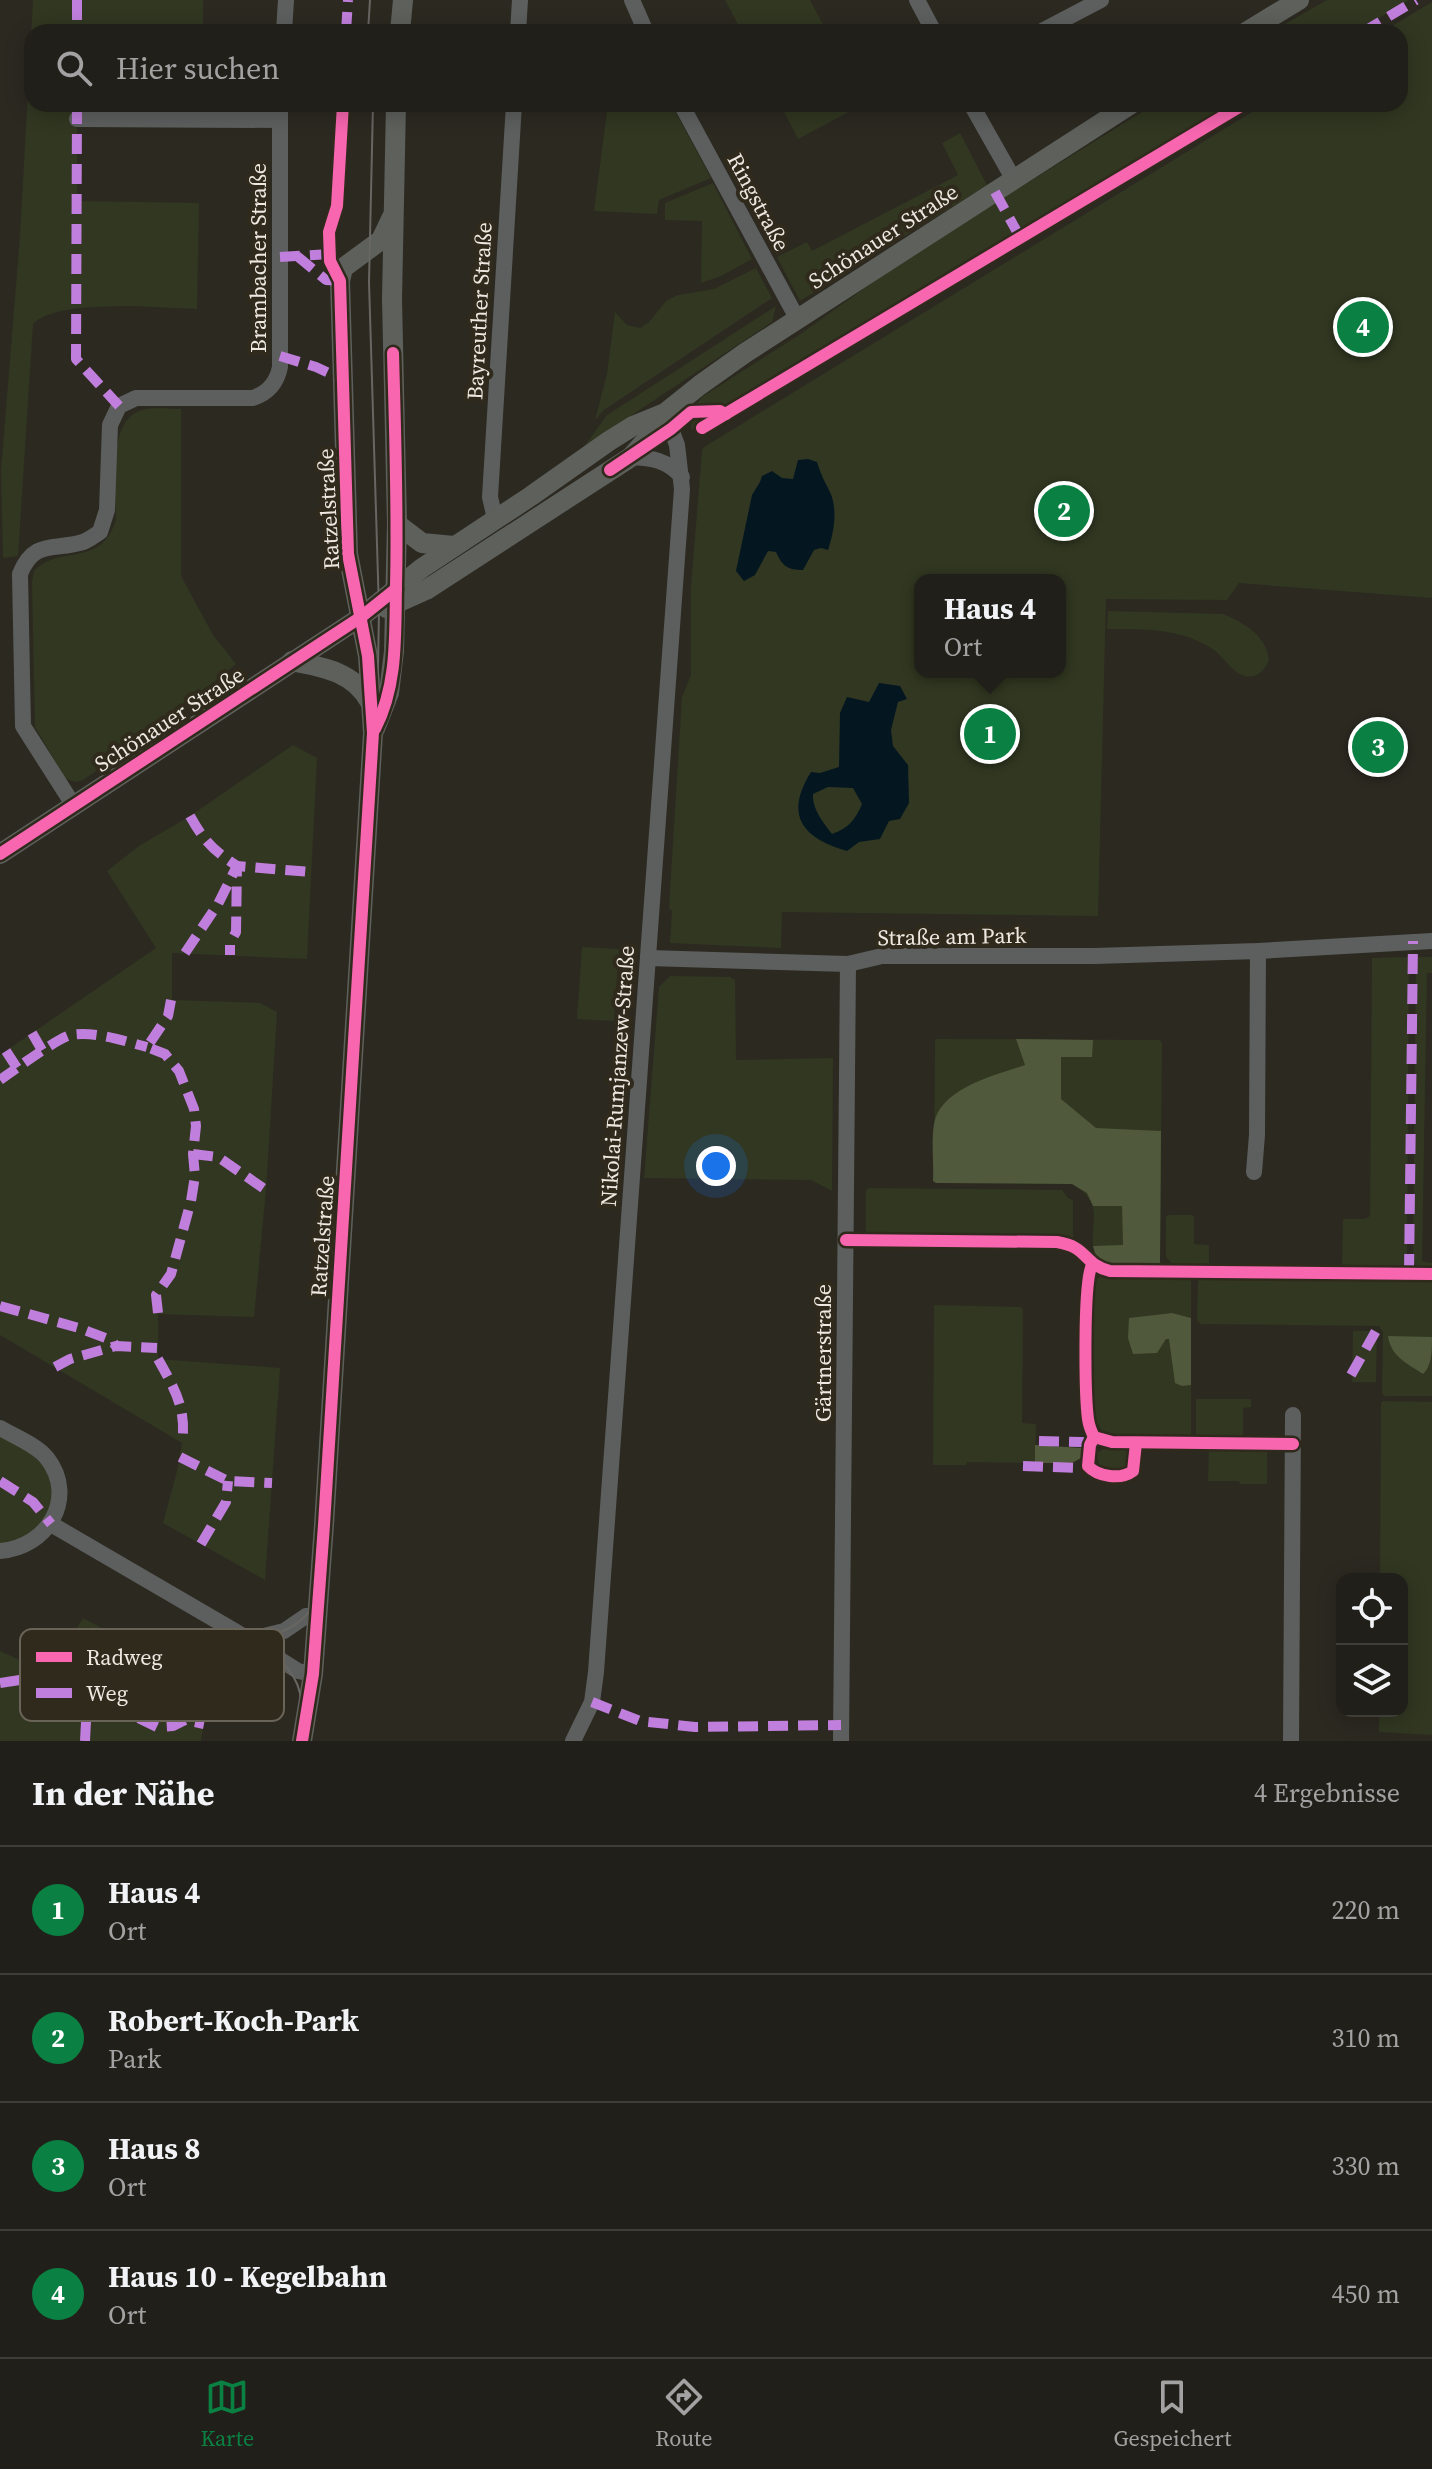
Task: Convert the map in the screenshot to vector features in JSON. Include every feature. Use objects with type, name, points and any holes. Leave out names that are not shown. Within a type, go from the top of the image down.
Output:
[{"type":"main road","points":[[401,24],[403,0]]},
{"type":"main road","points":[[1259,24],[1299,0]]},
{"type":"main road","name":"Ratzelstraße","points":[[373,733],[389,693],[396,597],[392,217],[396,112]]},
{"type":"main road","name":"Schönauer Straße","points":[[0,854],[292,661],[396,597],[454,546],[609,441],[633,426],[665,413],[700,385],[1119,112]]},
{"type":"main road","name":"Ratzelstraße","points":[[302,1741],[313,1674],[373,733],[368,656],[347,549],[340,281],[343,268],[381,240],[392,217]]},
{"type":"main road","name":"Schönauer Straße","points":[[396,597],[426,590],[631,457],[665,413]]},
{"type":"main road","points":[[397,524],[422,543],[454,546]]},
{"type":"main road","points":[[292,661],[339,673],[356,683],[371,702]]},
{"type":"street","points":[[284,24],[286,0]]},
{"type":"street","points":[[518,24],[520,0]]},
{"type":"street","points":[[632,0],[642,24]]},
{"type":"street","points":[[917,0],[930,24]]},
{"type":"street","points":[[1055,24],[1101,0]]},
{"type":"street","name":"Brambacher Straße","points":[[74,806],[23,726],[20,574],[26,558],[40,549],[84,541],[100,532],[107,510],[110,425],[119,406],[136,398],[253,398],[276,381],[280,367],[280,112],[77,119]]},
{"type":"street","name":"Bayreuther Straße","points":[[495,519],[490,497],[514,112]]},
{"type":"street","name":"Ringstraße","points":[[685,112],[798,320]]},
{"type":"street","points":[[976,112],[1014,180]]},
{"type":"street","name":"Nikolai-Rumjanzew-Straße","points":[[573,1741],[592,1702],[596,1672],[682,477],[677,445],[665,413]]},
{"type":"street","points":[[631,457],[657,459],[675,469],[682,477]]},
{"type":"street","name":"Straße am Park","points":[[648,958],[848,964],[882,956],[1095,956],[1432,941]]},
{"type":"street","points":[[1254,1172],[1258,951]]},
{"type":"street","name":"Gärtnerstraße","points":[[841,1741],[848,964]]},
{"type":"street","points":[[1291,1741],[1293,1415]]},
{"type":"street","points":[[0,1428],[45,1455],[56,1472],[59,1492],[51,1524],[38,1538],[21,1548],[0,1551]]},
{"type":"street","points":[[51,1524],[231,1629]]},
{"type":"street","points":[[284,1631],[306,1616],[317,1616]]},
{"type":"street","points":[[284,1662],[298,1671],[313,1674]]},
{"type":"green space","points":[[33,0],[203,0],[203,24],[32,24]]},
{"type":"green space","points":[[725,0],[810,0],[823,24],[738,24]]},
{"type":"green space","points":[[1327,0],[1409,0],[1369,24],[1285,24]]},
{"type":"green space","points":[[1432,2],[1432,598],[1239,583],[1227,600],[1106,599],[1098,916],[782,912],[781,948],[670,943],[672,911],[669,908],[682,697],[691,675],[691,587],[704,447],[1252,112],[1408,112],[1408,24],[1395,24]]},
{"type":"green space","points":[[27,112],[77,112],[77,201],[199,203],[197,309],[136,306],[86,308],[46,316],[33,324],[18,556],[3,558],[1,471]]},
{"type":"green space","points":[[607,112],[675,112],[711,178],[659,200],[657,214],[594,211]]},
{"type":"green space","points":[[784,112],[849,112],[798,139]]},
{"type":"green space","points":[[1142,112],[1224,112],[691,430],[692,410],[702,397],[802,333],[908,257]]},
{"type":"green space","points":[[960,133],[987,185],[800,301],[777,257],[807,242],[812,251],[958,175],[942,143]]},
{"type":"green space","points":[[713,183],[752,259],[701,283],[702,221],[665,220],[665,203]]},
{"type":"green space","points":[[756,268],[772,298],[604,410],[595,420],[607,374],[615,312],[627,325],[640,328],[666,301],[678,295],[714,289]]},
{"type":"green space","points":[[776,306],[772,322],[584,447],[607,415]]},
{"type":"green space","points":[[147,409],[181,409],[181,576],[213,635],[236,664],[155,731],[83,780],[75,782],[65,778],[35,727],[34,571],[56,558],[90,550],[109,535],[116,520],[117,445],[127,420]]},
{"type":"green space","points":[[1108,611],[1223,614],[1259,637],[1269,660],[1260,673],[1245,676],[1199,641],[1174,633],[1107,629]]},
{"type":"green space","points":[[293,745],[317,758],[307,959],[172,953],[172,1000],[260,1003],[277,1012],[266,1190],[254,1317],[158,1314],[158,1359],[280,1368],[265,1580],[163,1523],[182,1443],[0,1335],[0,1055],[156,948],[107,871],[139,846],[190,816]]},
{"type":"green space","points":[[582,947],[619,949],[614,1021],[577,1019]]},
{"type":"green space","points":[[1409,957],[1407,1262],[1399,1270],[1342,1269],[1343,1219],[1365,1219],[1370,1216],[1372,958]]},
{"type":"green space","points":[[1416,957],[1432,957],[1432,973],[1427,973],[1422,1261],[1432,1263],[1432,1270],[1420,1270],[1413,1261]]},
{"type":"green space","points":[[670,976],[730,977],[735,980],[736,1060],[833,1058],[832,1191],[811,1180],[644,1178],[659,987]]},
{"type":"green space","points":[[937,1039],[1159,1040],[1162,1043],[1158,1267],[1111,1266],[1097,1260],[1093,1209],[1084,1193],[1072,1184],[934,1181]]},
{"type":"green space","points":[[1016,1039],[1093,1040],[1092,1057],[1061,1057],[1061,1099],[1096,1128],[1161,1131],[1158,1267],[1111,1266],[1097,1260],[1093,1246],[1123,1245],[1122,1206],[1093,1206],[1087,1193],[1072,1184],[933,1181],[933,1131],[938,1112],[958,1092],[1025,1065]]},
{"type":"green space","points":[[866,1190],[1062,1190],[1073,1200],[1073,1239],[866,1236]]},
{"type":"green space","points":[[1166,1217],[1194,1217],[1194,1244],[1209,1245],[1209,1267],[1175,1267],[1166,1257]]},
{"type":"green space","points":[[1102,1275],[1186,1275],[1191,1279],[1191,1439],[1111,1437],[1097,1424],[1092,1405],[1092,1293],[1097,1279]]},
{"type":"green space","points":[[1203,1275],[1432,1278],[1432,1396],[1385,1396],[1382,1393],[1383,1332],[1379,1326],[1201,1324],[1197,1320],[1198,1280]]},
{"type":"green space","points":[[934,1305],[1023,1309],[1022,1423],[1036,1424],[1035,1463],[933,1465]]},
{"type":"green space","points":[[1172,1313],[1191,1318],[1191,1385],[1175,1383],[1169,1339],[1157,1353],[1133,1354],[1128,1338],[1129,1318]]},
{"type":"green space","points":[[1353,1331],[1377,1331],[1376,1382],[1352,1382]]},
{"type":"green space","points":[[1388,1336],[1432,1337],[1430,1362],[1423,1374],[1396,1354]]},
{"type":"green space","points":[[1196,1399],[1251,1399],[1251,1407],[1243,1408],[1243,1439],[1196,1439]]},
{"type":"green space","points":[[1432,1402],[1432,1735],[1379,1732],[1379,1717],[1408,1717],[1408,1573],[1380,1573],[1381,1403]]},
{"type":"green space","points":[[0,1428],[56,1472],[51,1524],[0,1551]]},
{"type":"green space","points":[[1035,1445],[1082,1448],[1081,1458],[1072,1463],[1035,1463]]},
{"type":"green space","points":[[1106,1447],[1124,1448],[1130,1453],[1125,1467],[1113,1471],[1101,1466],[1097,1453]]},
{"type":"green space","points":[[1209,1448],[1267,1448],[1267,1484],[1208,1481]]},
{"type":"green space","points":[[83,1618],[104,1629],[76,1629]]},
{"type":"green space","points":[[0,1651],[20,1660],[20,1721],[204,1721],[201,1741],[0,1741]]},
{"type":"water","points":[[798,460],[817,462],[834,506],[828,550],[814,550],[803,570],[786,566],[776,552],[768,551],[755,575],[744,581],[736,571],[752,495],[762,476],[772,471],[782,478],[793,479]]},
{"type":"water","points":[[879,683],[900,686],[907,699],[898,702],[891,730],[893,746],[908,765],[909,803],[900,819],[889,821],[880,839],[859,842],[847,851],[831,846],[809,832],[802,823],[799,801],[811,772],[820,773],[839,767],[840,713],[847,697],[869,702]],"holes":[[[828,787],[853,788],[862,804],[857,815],[851,823],[832,834],[816,810],[813,794]]]},
{"type":"tram line","points":[[368,24],[370,0]]},
{"type":"tram line","points":[[306,1741],[318,1664],[337,1422],[347,1202],[377,727],[379,610],[369,282],[373,112]]},
{"type":"tram line","points":[[284,1630],[306,1615],[322,1592]]},
{"type":"tram line","points":[[284,1665],[300,1692],[301,1721]]},
{"type":"marked path","points":[[77,0],[77,24]]},
{"type":"marked path","points":[[346,24],[348,0]]},
{"type":"marked path","points":[[1376,24],[1416,0]]},
{"type":"marked path","points":[[77,112],[76,359],[119,406]]},
{"type":"marked path","points":[[995,192],[1021,239]]},
{"type":"marked path","points":[[280,257],[330,254]]},
{"type":"marked path","points":[[297,256],[326,280],[340,281]]},
{"type":"marked path","points":[[280,356],[342,379]]},
{"type":"marked path","points":[[190,816],[210,845],[237,866],[236,932],[230,943],[230,955]]},
{"type":"marked path","points":[[185,953],[218,904],[237,866],[310,872]]},
{"type":"marked path","points":[[1409,1274],[1413,941]]},
{"type":"marked path","points":[[158,1313],[156,1295],[171,1274],[195,1176],[194,1109],[179,1071],[165,1054],[147,1047],[168,1016],[171,1000]]},
{"type":"marked path","points":[[32,1033],[43,1052]]},
{"type":"marked path","points":[[0,1080],[71,1035],[100,1035],[147,1047]]},
{"type":"marked path","points":[[6,1051],[17,1068]]},
{"type":"marked path","points":[[193,1154],[218,1157],[266,1190]]},
{"type":"marked path","points":[[0,1306],[79,1328],[111,1340],[116,1346]]},
{"type":"marked path","points":[[1351,1375],[1377,1329]]},
{"type":"marked path","points":[[55,1367],[70,1359],[116,1346],[157,1348]]},
{"type":"marked path","points":[[158,1359],[181,1409],[182,1443]]},
{"type":"marked path","points":[[1039,1441],[1090,1445]]},
{"type":"marked path","points":[[180,1457],[228,1481],[272,1483]]},
{"type":"marked path","points":[[1023,1466],[1088,1466]]},
{"type":"marked path","points":[[0,1481],[33,1502],[51,1524]]},
{"type":"marked path","points":[[201,1544],[226,1502],[228,1481]]},
{"type":"marked path","points":[[0,1683],[20,1680]]},
{"type":"marked path","points":[[592,1702],[640,1721],[695,1727],[841,1725]]},
{"type":"marked path","points":[[85,1741],[86,1721]]},
{"type":"marked path","points":[[144,1721],[157,1727],[173,1726],[183,1721]]},
{"type":"marked path","points":[[190,1721],[204,1724]]},
{"type":"cycle path","points":[[302,1741],[313,1674],[324,1525],[373,733],[368,656],[348,554],[340,281],[330,261],[329,232],[337,206],[343,112]]},
{"type":"cycle path","points":[[702,428],[1231,112]]},
{"type":"cycle path","points":[[375,729],[388,695],[395,640],[397,556],[393,353]]},
{"type":"cycle path","points":[[610,470],[691,412],[720,411],[726,414]]},
{"type":"cycle path","points":[[0,854],[361,617],[396,589]]},
{"type":"cycle path","points":[[846,1240],[1057,1242],[1075,1248],[1094,1264],[1110,1271],[1432,1274]]},
{"type":"cycle path","points":[[1092,1265],[1087,1293],[1086,1365],[1088,1419],[1094,1437],[1112,1442],[1293,1444]]},
{"type":"cycle path","points":[[1094,1437],[1088,1466],[1110,1476],[1122,1476],[1133,1471],[1136,1443]]},
{"type":"place","name":"Haus 10 - Kegelbahn","points":[[1363,327]]},
{"type":"place","name":"Robert-Koch-Park","points":[[1064,511]]},
{"type":"place","name":"Haus 4","points":[[990,734]]},
{"type":"place","name":"Haus 8","points":[[1378,747]]}]
